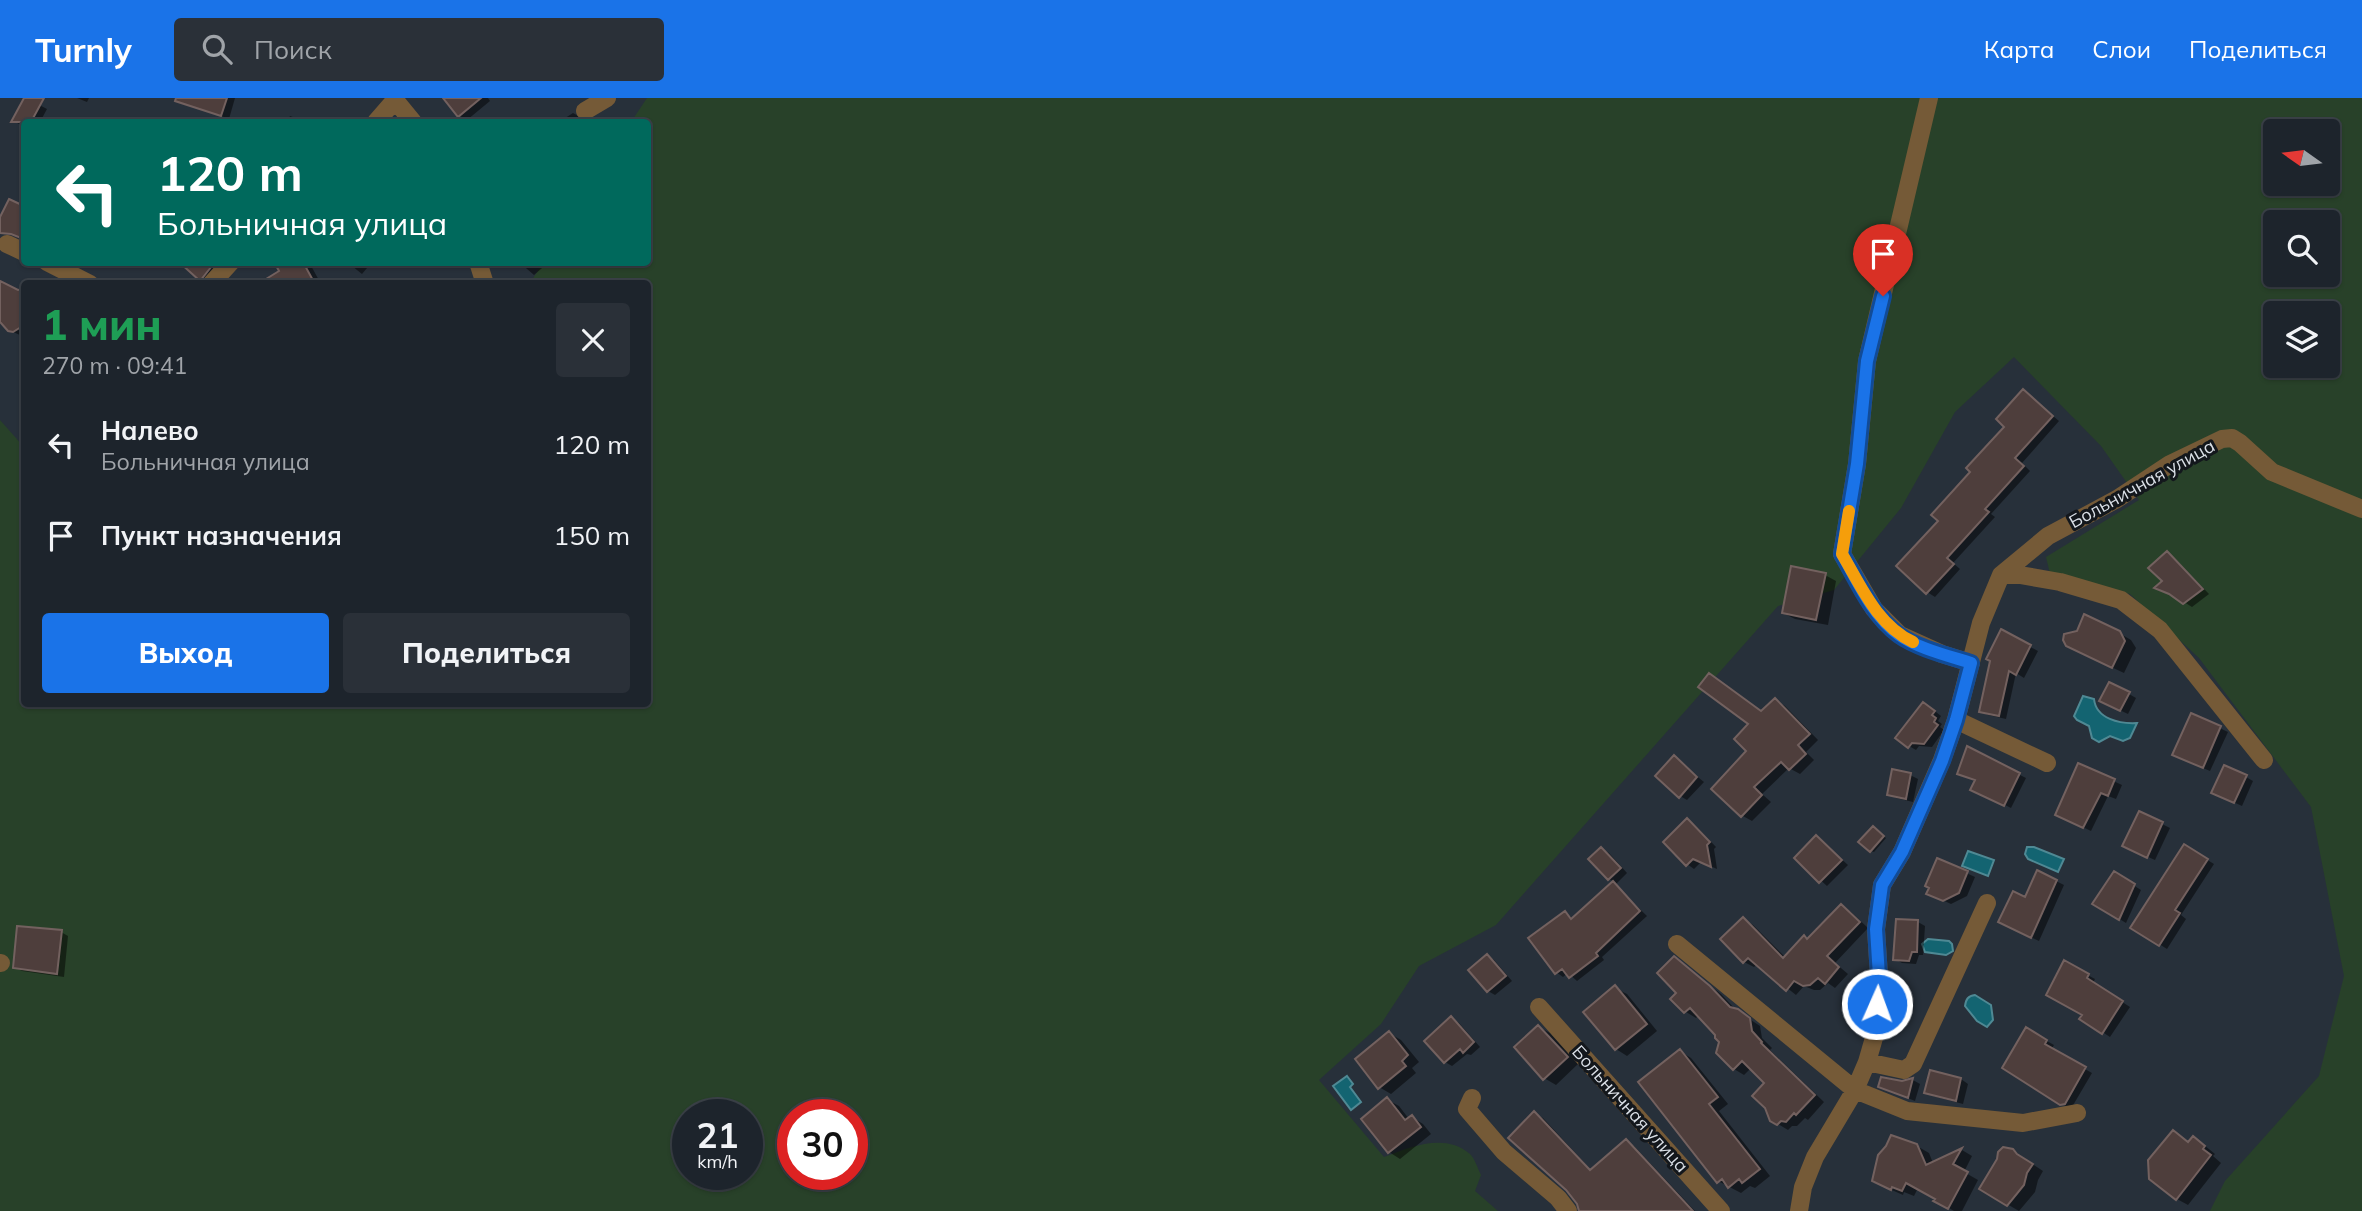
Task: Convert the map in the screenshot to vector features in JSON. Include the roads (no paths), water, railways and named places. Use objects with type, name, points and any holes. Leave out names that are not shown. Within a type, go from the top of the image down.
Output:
[{"type":"street","points":[[585,111],[607,98]]},
{"type":"street","points":[[1929,98],[1867,361],[1857,464],[1842,554],[1874,609],[1900,635],[1942,654],[1971,663]]},
{"type":"street","points":[[378,119],[394,99],[411,119]]},
{"type":"street","points":[[7,244],[21,251]]},
{"type":"street","points":[[55,266],[82,280]]},
{"type":"street","points":[[215,280],[227,266]]},
{"type":"street","name":"Больничная улица","points":[[1799,1211],[1803,1187],[1815,1157],[1855,1090],[1867,1062],[1876,1031],[1879,976],[1876,929],[1882,885],[1902,852],[1942,761],[1956,720],[1981,622],[2001,575],[2048,536],[2118,499],[2171,464],[2222,439],[2232,438],[2241,443],[2272,472],[2362,509]]},
{"type":"street","points":[[2001,575],[2021,575],[2060,582],[2121,600],[2160,630],[2264,760]]},
{"type":"street","points":[[1956,720],[2047,763]]},
{"type":"street","points":[[1867,1062],[1904,1070],[1913,1064],[1987,903]]},
{"type":"street","points":[[1677,944],[1855,1090],[1907,1111],[2023,1123],[2077,1112]]},
{"type":"street","name":"Больничная улица","points":[[1539,1007],[1721,1211]]},
{"type":"street","points":[[1472,1098],[1467,1110],[1504,1152],[1558,1198],[1569,1211]]},
{"type":"water","points":[[2083,696],[2094,699],[2099,711],[2110,719],[2137,723],[2130,738],[2123,741],[2110,736],[2099,742],[2092,738],[2089,726],[2074,716]]},
{"type":"water","points":[[2027,847],[2034,847],[2064,859],[2058,872],[2028,859],[2025,854]]},
{"type":"water","points":[[1968,851],[1994,860],[1988,876],[1962,866]]},
{"type":"water","points":[[1928,939],[1949,941],[1953,951],[1946,955],[1925,952],[1922,944]]},
{"type":"water","points":[[1975,995],[1991,1005],[1993,1020],[1987,1027],[1977,1021],[1965,1006],[1968,998]]},
{"type":"water","points":[[1347,1076],[1353,1084],[1350,1087],[1361,1102],[1351,1110],[1333,1086]]}]
